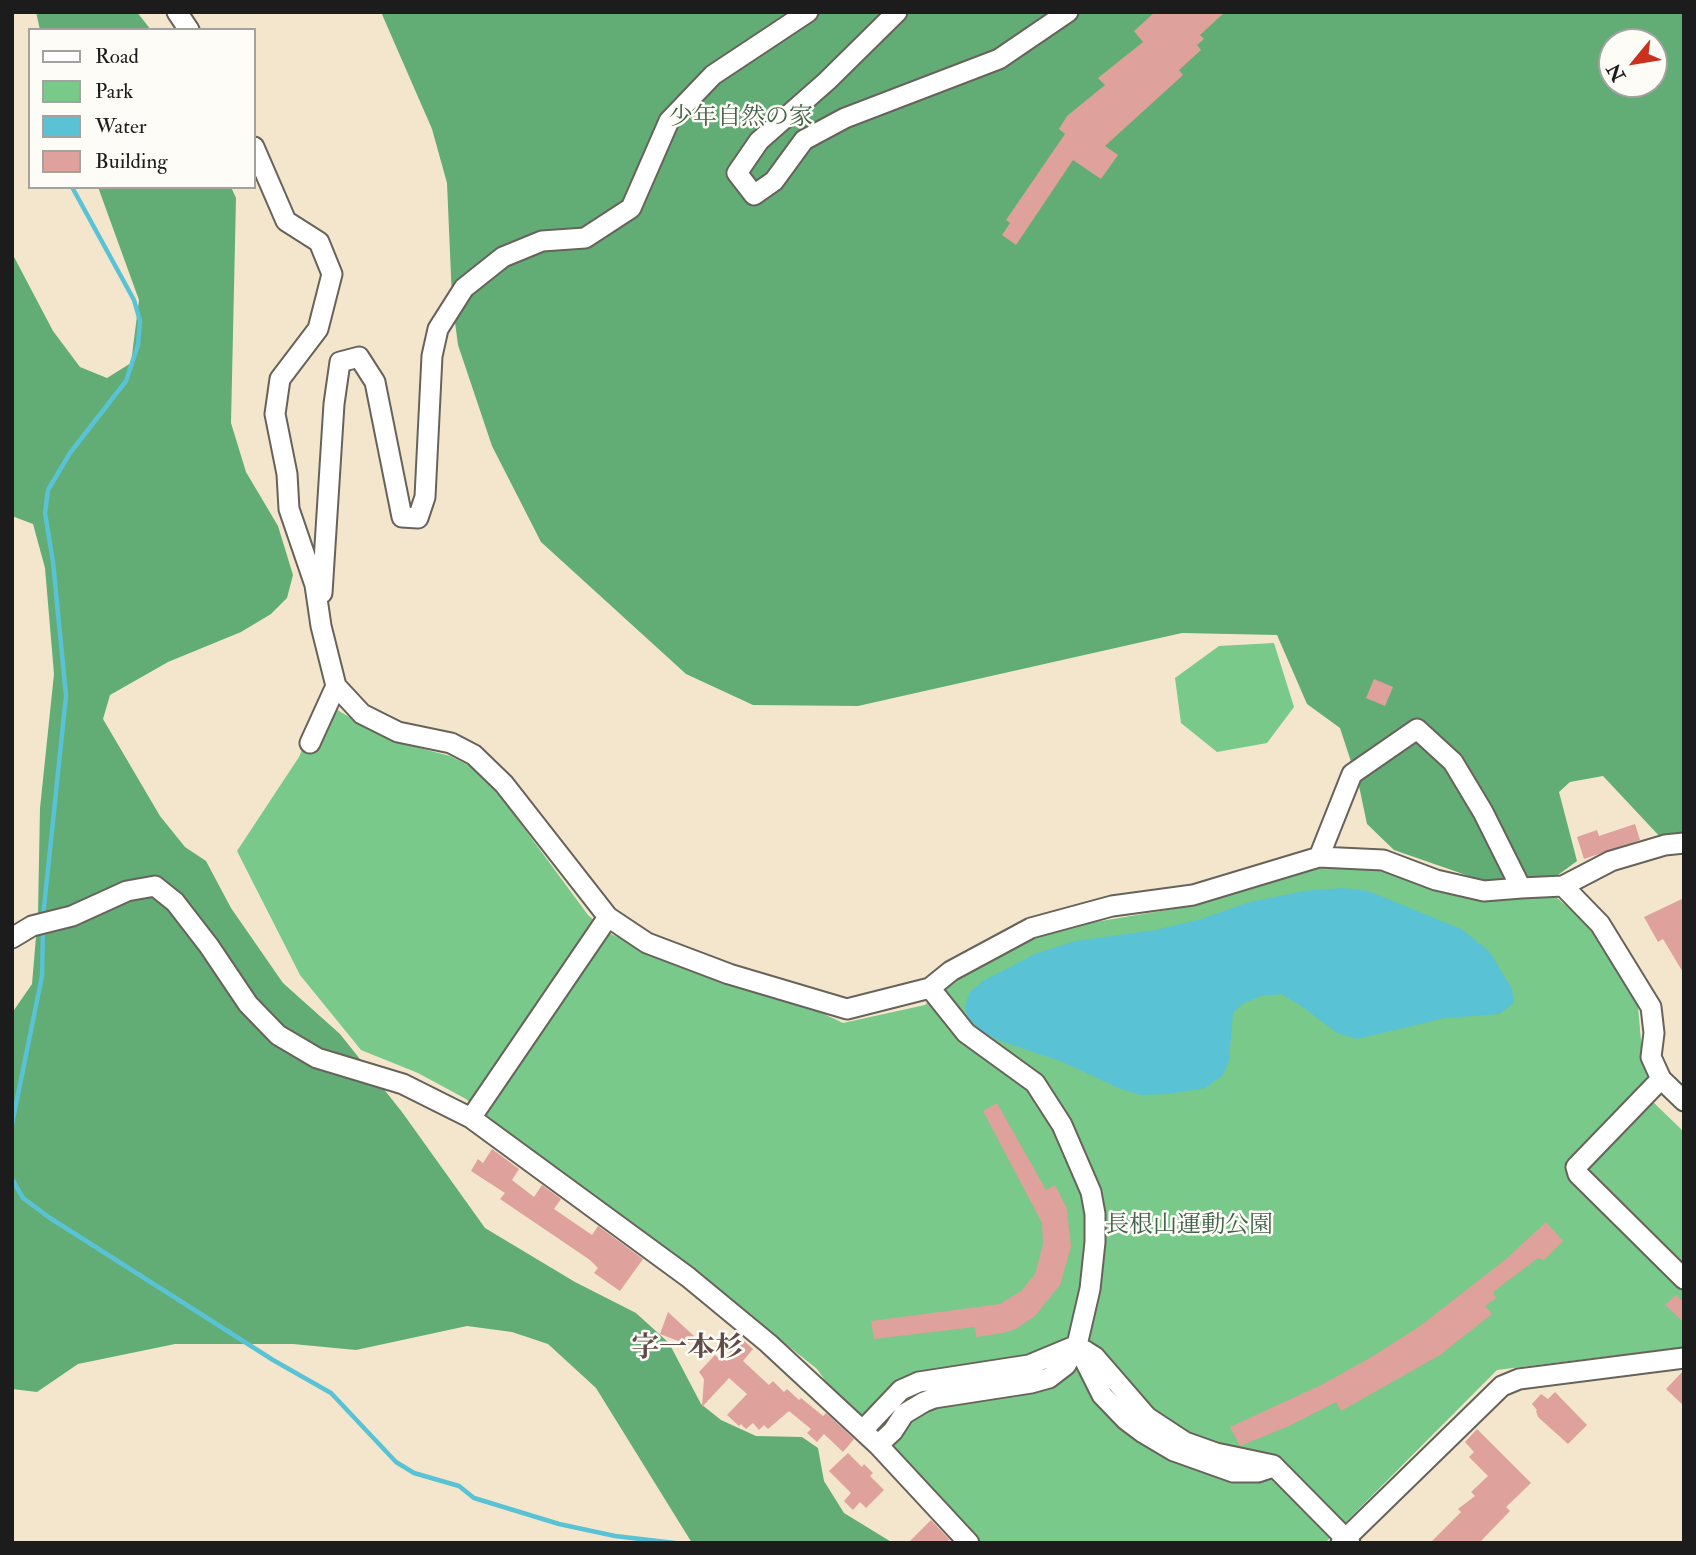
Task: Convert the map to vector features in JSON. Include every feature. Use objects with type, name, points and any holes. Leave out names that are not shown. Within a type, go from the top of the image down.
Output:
[{"type":"street","points":[[177,12],[188,28]]},
{"type":"street","points":[[321,626],[333,418],[340,362],[359,357],[375,382],[402,517],[418,518],[425,497],[427,429],[435,343],[438,329],[464,288],[503,257],[542,242],[585,238],[631,208],[668,121],[713,75],[808,12]]},
{"type":"street","points":[[897,12],[827,81],[759,141],[737,173],[754,195],[774,181],[804,140],[845,118],[999,59],[1068,12]]},
{"type":"street","points":[[256,151],[286,220],[319,242],[332,274],[318,329],[280,379],[275,414],[287,474],[289,509],[315,585],[321,626],[336,685],[362,714],[398,732],[451,743],[474,755],[504,784],[608,917],[647,943],[729,974],[847,1009],[930,988],[951,971],[1031,928],[1112,906],[1193,895],[1319,858],[1382,860],[1436,880],[1484,891],[1563,886],[1611,861],[1665,845],[1684,843]]},
{"type":"street","points":[[310,743],[336,685]]},
{"type":"street","points":[[1319,858],[1352,774],[1417,729],[1453,762],[1483,812],[1521,888]]},
{"type":"street","points":[[1563,886],[1600,924],[1651,1007],[1654,1034],[1651,1057],[1661,1079],[1684,1101]]},
{"type":"street","points":[[12,938],[40,925],[72,916],[127,891],[155,887],[175,902],[248,1004],[278,1035],[317,1058],[403,1084],[471,1118],[688,1277],[768,1343],[863,1430],[969,1543]]},
{"type":"street","points":[[471,1118],[608,917]]},
{"type":"street","points":[[878,1445],[893,1431],[904,1415],[924,1402],[934,1398],[1031,1383],[1049,1378],[1066,1365],[1077,1345],[1088,1299],[1095,1242],[1095,1214],[1091,1192],[1062,1125],[1035,1083],[966,1033],[930,988]]},
{"type":"street","points":[[1661,1079],[1576,1167],[1578,1174],[1684,1279]]},
{"type":"street","points":[[863,1430],[901,1390],[919,1382],[1029,1364],[1077,1345]]},
{"type":"street","points":[[1077,1345],[1102,1395],[1142,1432],[1174,1451],[1233,1472],[1258,1472],[1273,1465],[1345,1541],[1502,1386],[1519,1379],[1684,1359]]},
{"type":"green space","points":[[36,12],[137,12],[149,28],[40,28]]},
{"type":"green space","name":"少年自然の家","points":[[381,12],[1684,12],[1684,838],[1663,840],[1603,776],[1570,782],[1559,792],[1577,861],[1558,875],[1486,882],[1394,850],[1367,824],[1359,786],[1340,728],[1307,704],[1277,635],[1182,633],[858,706],[753,705],[686,674],[541,542],[492,446],[458,345],[452,299],[447,183],[432,129]]},
{"type":"green space","points":[[99,189],[232,189],[236,198],[231,423],[246,472],[278,526],[293,575],[287,598],[271,614],[241,632],[168,662],[110,695],[103,719],[160,816],[185,847],[206,861],[231,908],[283,983],[340,1034],[402,1112],[485,1228],[575,1282],[636,1313],[669,1343],[701,1404],[721,1420],[756,1436],[802,1437],[818,1448],[824,1481],[844,1513],[893,1543],[692,1543],[596,1388],[548,1344],[512,1332],[467,1326],[356,1350],[293,1344],[175,1344],[78,1364],[37,1392],[12,1389],[12,1013],[32,984],[38,913],[40,808],[54,674],[45,568],[33,524],[12,516],[12,253],[53,331],[80,367],[107,378],[131,363],[139,300]]},
{"type":"green space","points":[[1274,643],[1294,707],[1267,743],[1217,752],[1181,723],[1175,678],[1219,646]]},
{"type":"green space","name":"長根山運動公園","points":[[322,701],[373,731],[408,745],[450,756],[476,769],[504,801],[588,915],[609,933],[659,958],[695,972],[803,1004],[843,1023],[925,1005],[952,981],[1059,928],[1197,905],[1313,869],[1348,866],[1379,868],[1557,898],[1593,928],[1638,1006],[1643,1064],[1649,1080],[1651,1100],[1684,1132],[1684,1347],[1497,1370],[1325,1543],[980,1543],[911,1468],[829,1386],[817,1369],[732,1301],[523,1147],[466,1099],[418,1073],[361,1050],[300,975],[237,851],[299,757]]},
{"type":"water","points":[[1343,888],[1368,891],[1461,929],[1489,951],[1512,989],[1514,1003],[1499,1014],[1445,1018],[1357,1039],[1337,1033],[1281,994],[1261,996],[1244,1003],[1233,1012],[1229,1061],[1222,1076],[1205,1088],[1141,1095],[1118,1088],[1063,1062],[998,1040],[980,1030],[968,1018],[965,1007],[969,993],[983,981],[1035,954],[1075,941],[1156,930],[1201,919],[1250,902],[1304,891]]},
{"type":"building","points":[[1155,12],[1225,12],[1200,35],[1204,39],[1197,45],[1201,50],[1179,70],[1183,75],[1105,146],[1118,155],[1101,179],[1073,160],[1016,245],[1002,235],[1010,223],[1006,220],[1065,134],[1059,129],[1067,116],[1105,85],[1098,78],[1143,42],[1134,31]]},
{"type":"building","points":[[1374,679],[1393,687],[1385,706],[1366,698]]},
{"type":"building","points":[[1635,824],[1640,840],[1584,859],[1577,837],[1597,830],[1599,836]]},
{"type":"building","points":[[1684,898],[1684,974],[1663,939],[1658,942],[1644,917]]},
{"type":"building","points":[[997,1103],[1046,1190],[1055,1185],[1067,1209],[1071,1247],[1060,1285],[1035,1316],[1016,1329],[1003,1333],[976,1337],[975,1327],[874,1339],[871,1321],[1000,1304],[1021,1291],[1035,1274],[1043,1244],[1042,1223],[983,1111]]},
{"type":"building","points":[[492,1149],[519,1169],[512,1180],[534,1197],[542,1185],[561,1199],[554,1209],[592,1235],[598,1226],[643,1259],[620,1291],[594,1273],[598,1268],[590,1260],[500,1199],[505,1193],[471,1171],[478,1159],[483,1163]]},
{"type":"building","points":[[1546,1222],[1563,1241],[1544,1260],[1538,1258],[1493,1292],[1496,1298],[1485,1306],[1492,1314],[1440,1355],[1341,1411],[1336,1402],[1289,1426],[1240,1446],[1230,1427],[1323,1384],[1420,1326],[1506,1259]]},
{"type":"building","points":[[1676,1295],[1684,1302],[1684,1323],[1665,1305]]},
{"type":"building","points":[[668,1312],[694,1336],[685,1348],[681,1342],[660,1334]]},
{"type":"building","points":[[742,1339],[753,1349],[743,1361],[769,1385],[773,1381],[784,1392],[787,1389],[823,1416],[826,1413],[854,1439],[843,1452],[824,1434],[817,1442],[807,1433],[811,1429],[789,1411],[768,1429],[764,1425],[759,1430],[753,1423],[746,1429],[741,1424],[739,1426],[727,1415],[747,1394],[729,1378],[702,1407],[704,1379],[699,1372],[715,1355],[722,1361]]},
{"type":"building","points":[[1684,1370],[1684,1406],[1666,1389]]},
{"type":"building","points":[[1555,1392],[1587,1425],[1568,1444],[1538,1417],[1532,1404],[1541,1394],[1548,1399]]},
{"type":"building","points":[[1477,1429],[1531,1483],[1506,1507],[1510,1511],[1479,1543],[1430,1543],[1461,1512],[1458,1509],[1475,1496],[1471,1492],[1488,1476],[1469,1457],[1474,1452],[1465,1442]]},
{"type":"building","points":[[848,1453],[862,1467],[864,1464],[873,1473],[870,1476],[884,1490],[866,1508],[860,1502],[853,1510],[844,1501],[851,1493],[829,1471]]},
{"type":"building","points":[[931,1520],[950,1540],[941,1543],[908,1543]]},
{"type":"waterway","points":[[43,917],[66,696],[53,562],[45,513],[48,490],[70,453],[126,381],[138,345],[140,321],[134,300],[73,189]]},
{"type":"waterway","points":[[12,1124],[42,976],[43,929]]},
{"type":"waterway","points":[[12,1179],[23,1198],[50,1218],[273,1360],[331,1393],[396,1462],[414,1473],[459,1486],[474,1498],[559,1524],[615,1536],[675,1543]]},
{"type":"district","name":"字一本杉","points":[[687,1350]]}]
